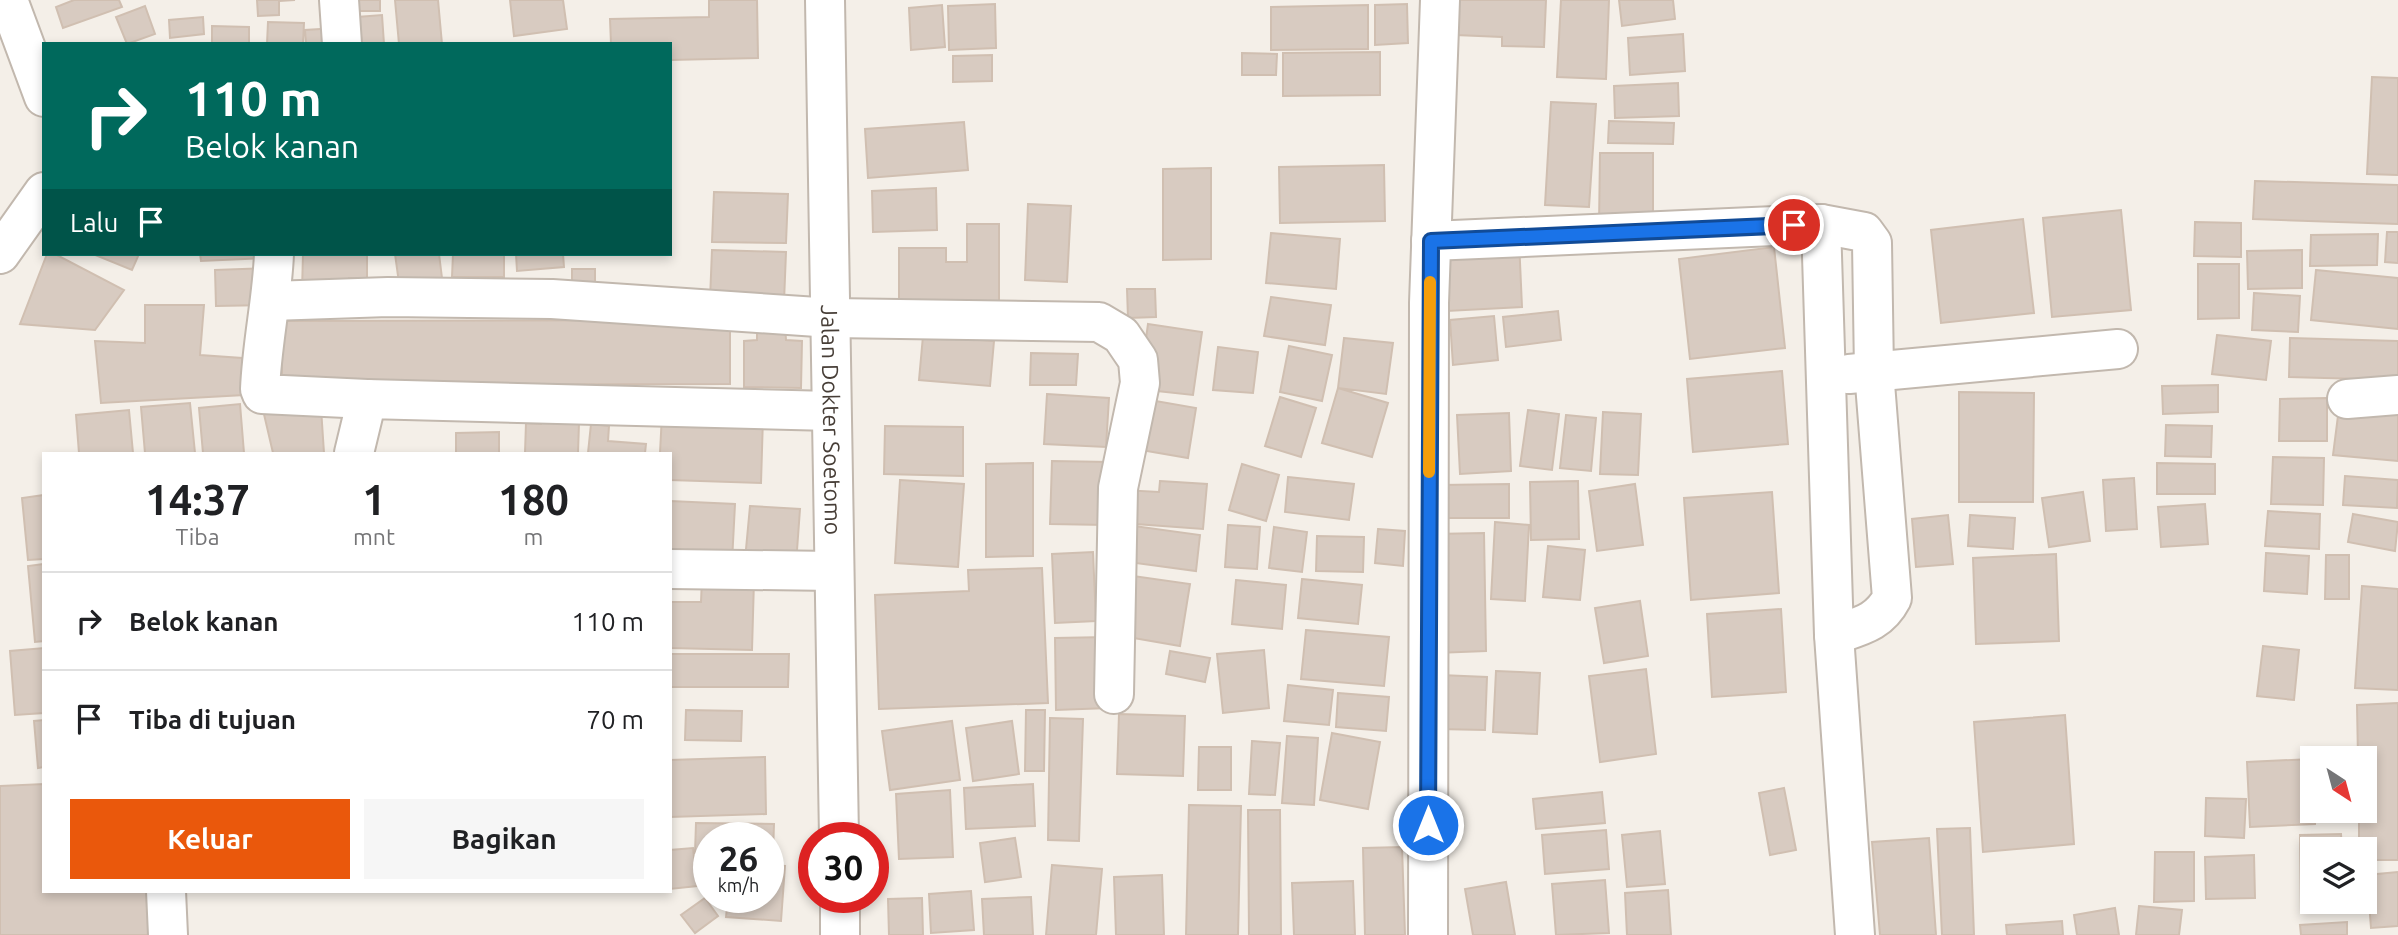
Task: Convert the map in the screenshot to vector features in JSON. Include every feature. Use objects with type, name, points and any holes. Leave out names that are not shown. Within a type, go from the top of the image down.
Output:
[{"type":"street","points":[[8,0],[42,92]]},
{"type":"street","points":[[340,0],[342,42]]},
{"type":"street","name":"Jalan Dokter Soetomo","points":[[825,0],[839,822]]},
{"type":"street","points":[[1427,935],[1431,241],[1440,0]]},
{"type":"street","points":[[0,254],[42,195]]},
{"type":"street","points":[[1431,241],[1821,225],[1852,227],[1864,232],[1872,243],[1874,371],[1892,598],[1884,612],[1872,622],[1834,635]]},
{"type":"street","points":[[1821,225],[1834,635],[1855,935]]},
{"type":"street","points":[[274,256],[271,301],[262,345],[262,394],[831,411]]},
{"type":"street","points":[[271,301],[388,297],[552,299],[832,318],[1099,322],[1121,335],[1138,360],[1140,383],[1118,488],[1114,694]]},
{"type":"street","points":[[1825,377],[2118,349]]},
{"type":"street","points":[[2347,399],[2398,395]]},
{"type":"street","points":[[354,452],[367,399]]},
{"type":"street","points":[[672,569],[834,571]]},
{"type":"street","points":[[166,893],[169,935]]},
{"type":"street","points":[[840,913],[841,935]]},
{"type":"building","points":[[74,0],[119,0],[122,7],[63,28],[56,7]]},
{"type":"building","points":[[257,0],[295,0],[279,1],[279,15],[258,16]]},
{"type":"building","points":[[343,0],[380,0],[380,11],[342,11]]},
{"type":"building","points":[[395,0],[438,0],[442,42],[399,42]]},
{"type":"building","points":[[510,0],[563,0],[567,29],[514,36]]},
{"type":"building","points":[[709,0],[757,0],[758,58],[672,60],[672,42],[611,42],[610,19],[709,17]]},
{"type":"building","points":[[1458,0],[1546,0],[1544,47],[1502,46],[1502,37],[1456,35]]},
{"type":"building","points":[[1561,0],[1609,0],[1606,79],[1557,77]]},
{"type":"building","points":[[1619,0],[1673,0],[1675,19],[1622,26]]},
{"type":"building","points":[[995,4],[996,48],[949,50],[948,6]]},
{"type":"building","points":[[1407,4],[1408,43],[1375,45],[1375,5]]},
{"type":"building","points":[[942,5],[945,47],[911,50],[909,8]]},
{"type":"building","points":[[1368,5],[1368,49],[1271,50],[1271,7]]},
{"type":"building","points":[[145,6],[155,34],[126,42],[116,17]]},
{"type":"building","points":[[382,15],[384,42],[346,42],[344,18]]},
{"type":"building","points":[[203,17],[204,34],[170,38],[169,20]]},
{"type":"building","points":[[268,22],[304,23],[303,42],[267,42]]},
{"type":"building","points":[[212,26],[249,27],[249,42],[212,42]]},
{"type":"building","points":[[336,28],[337,42],[306,42],[305,30]]},
{"type":"building","points":[[1683,34],[1685,71],[1630,75],[1628,38]]},
{"type":"building","points":[[1380,52],[1380,95],[1283,96],[1283,53]]},
{"type":"building","points":[[1242,53],[1277,54],[1276,75],[1242,75]]},
{"type":"building","points":[[992,55],[992,81],[953,82],[953,56]]},
{"type":"building","points":[[2372,77],[2398,78],[2398,175],[2367,174]]},
{"type":"building","points":[[1678,83],[1679,116],[1615,118],[1614,86]]},
{"type":"building","points":[[1551,102],[1596,104],[1589,207],[1545,205]]},
{"type":"building","points":[[1609,121],[1674,123],[1673,144],[1608,143]]},
{"type":"building","points":[[964,122],[968,170],[868,178],[865,129]]},
{"type":"building","points":[[1600,153],[1653,153],[1653,226],[1599,226]]},
{"type":"building","points":[[1384,165],[1385,221],[1280,223],[1279,167]]},
{"type":"building","points":[[1211,168],[1211,259],[1163,260],[1163,169]]},
{"type":"building","points":[[2255,181],[2398,185],[2398,224],[2253,219]]},
{"type":"building","points":[[936,188],[937,230],[873,232],[872,191]]},
{"type":"building","points":[[714,192],[788,194],[786,243],[712,242]]},
{"type":"building","points":[[1028,204],[1071,206],[1067,282],[1025,280]]},
{"type":"building","points":[[2121,210],[2131,310],[2052,317],[2043,218]]},
{"type":"building","points":[[2023,219],[2034,313],[1941,323],[1931,230]]},
{"type":"building","points":[[2195,222],[2241,223],[2241,257],[2194,256]]},
{"type":"building","points":[[967,224],[999,224],[999,304],[899,304],[899,248],[946,248],[946,262],[967,262]]},
{"type":"building","points":[[2387,232],[2398,232],[2398,263],[2385,262]]},
{"type":"building","points":[[1271,233],[1340,239],[1336,289],[1266,283]]},
{"type":"building","points":[[2378,234],[2377,265],[2310,266],[2311,235]]},
{"type":"building","points":[[1519,240],[1522,307],[1447,311],[1444,244]]},
{"type":"building","points":[[1774,247],[1785,348],[1690,359],[1679,259]]},
{"type":"building","points":[[712,250],[786,252],[784,302],[710,300]]},
{"type":"building","points":[[2302,250],[2302,288],[2248,289],[2247,251]]},
{"type":"building","points":[[46,256],[59,256],[124,290],[95,330],[20,324]]},
{"type":"building","points":[[98,256],[138,256],[132,270]]},
{"type":"building","points":[[200,256],[268,256],[268,258],[201,261]]},
{"type":"building","points":[[303,256],[367,256],[367,278],[349,278],[349,292],[302,291]]},
{"type":"building","points":[[395,256],[439,256],[442,278],[399,283]]},
{"type":"building","points":[[453,256],[504,256],[504,277],[452,277]]},
{"type":"building","points":[[516,256],[563,256],[564,267],[517,271]]},
{"type":"building","points":[[2198,264],[2239,264],[2239,318],[2198,319]]},
{"type":"building","points":[[266,268],[267,305],[216,306],[215,270]]},
{"type":"building","points":[[572,269],[595,269],[595,290],[572,289]]},
{"type":"building","points":[[2316,270],[2398,278],[2398,329],[2311,320]]},
{"type":"building","points":[[1127,289],[1155,289],[1156,317],[1128,318]]},
{"type":"building","points":[[2254,293],[2300,296],[2298,332],[2252,330]]},
{"type":"building","points":[[1271,297],[1331,305],[1325,345],[1264,336]]},
{"type":"building","points":[[145,305],[204,305],[200,355],[242,358],[244,395],[101,403],[95,341],[145,343]]},
{"type":"building","points":[[1558,311],[1561,340],[1506,347],[1503,317]]},
{"type":"building","points":[[1494,316],[1498,360],[1453,365],[1450,320]]},
{"type":"building","points":[[730,320],[730,384],[282,385],[282,321]]},
{"type":"building","points":[[1148,324],[1202,332],[1193,395],[1139,389]]},
{"type":"building","points":[[757,325],[785,325],[786,340],[802,341],[801,388],[744,387],[744,341],[757,340]]},
{"type":"building","points":[[2217,335],[2271,341],[2266,380],[2212,374]]},
{"type":"building","points":[[923,336],[994,341],[990,386],[919,380]]},
{"type":"building","points":[[1344,338],[1393,343],[1386,394],[1338,388]]},
{"type":"building","points":[[2290,338],[2398,341],[2398,380],[2289,377]]},
{"type":"building","points":[[1289,346],[1332,355],[1322,401],[1280,392]]},
{"type":"building","points":[[1218,347],[1258,352],[1253,393],[1213,390]]},
{"type":"building","points":[[1031,353],[1078,354],[1076,385],[1030,385]]},
{"type":"building","points":[[1782,371],[1788,444],[1693,452],[1687,379]]},
{"type":"building","points":[[2218,385],[2218,412],[2163,414],[2162,386]]},
{"type":"building","points":[[1338,388],[1388,403],[1372,457],[1322,443]]},
{"type":"building","points":[[1959,392],[2034,393],[2033,502],[1959,502]]},
{"type":"building","points":[[1047,394],[1109,398],[1106,447],[1044,444]]},
{"type":"building","points":[[1280,397],[1316,408],[1301,457],[1265,446]]},
{"type":"building","points":[[2327,398],[2327,441],[2279,441],[2280,399]]},
{"type":"building","points":[[1144,399],[1196,408],[1188,458],[1135,449]]},
{"type":"building","points":[[2340,400],[2398,406],[2398,461],[2333,455]]},
{"type":"building","points":[[190,403],[195,452],[145,452],[141,407]]},
{"type":"building","points":[[240,404],[244,452],[203,452],[199,408]]},
{"type":"building","points":[[321,408],[324,452],[273,452],[263,410]]},
{"type":"building","points":[[542,409],[579,423],[578,452],[525,452],[526,423],[541,424]]},
{"type":"building","points":[[129,410],[133,452],[79,452],[76,415]]},
{"type":"building","points":[[1528,410],[1559,414],[1552,470],[1520,466]]},
{"type":"building","points":[[1603,412],[1641,414],[1638,475],[1600,474]]},
{"type":"building","points":[[1509,413],[1511,471],[1460,474],[1457,415]]},
{"type":"building","points":[[662,414],[763,417],[761,483],[672,480],[672,452],[660,452]]},
{"type":"building","points":[[1566,415],[1596,418],[1591,471],[1560,468]]},
{"type":"building","points":[[591,424],[609,426],[608,441],[646,444],[645,452],[588,452]]},
{"type":"building","points":[[2166,425],[2212,426],[2211,457],[2165,456]]},
{"type":"building","points":[[885,426],[963,427],[963,476],[884,474]]},
{"type":"building","points":[[499,432],[499,452],[456,452],[456,433]]},
{"type":"building","points":[[2273,457],[2324,458],[2323,505],[2271,504]]},
{"type":"building","points":[[1052,461],[1110,462],[1107,525],[1050,524]]},
{"type":"building","points":[[1033,463],[1033,556],[986,557],[986,464]]},
{"type":"building","points":[[2157,463],[2215,464],[2215,494],[2157,494]]},
{"type":"building","points":[[1242,464],[1279,475],[1266,521],[1229,510]]},
{"type":"building","points":[[2345,476],[2398,480],[2397,508],[2343,505]]},
{"type":"building","points":[[1288,477],[1354,484],[1349,520],[1285,512]]},
{"type":"building","points":[[2134,478],[2137,529],[2106,531],[2103,480]]},
{"type":"building","points":[[900,480],[964,484],[958,567],[895,563]]},
{"type":"building","points":[[1160,481],[1207,484],[1203,529],[1122,523],[1123,490],[1159,492]]},
{"type":"building","points":[[1578,481],[1579,539],[1531,540],[1530,482]]},
{"type":"building","points":[[1509,484],[1509,518],[1441,518],[1441,485]]},
{"type":"building","points":[[1635,484],[1643,545],[1597,551],[1589,491]]},
{"type":"building","points":[[1772,492],[1779,593],[1691,600],[1684,498]]},
{"type":"building","points":[[2083,492],[2090,541],[2049,547],[2042,498]]},
{"type":"building","points":[[42,495],[42,559],[28,560],[22,498]]},
{"type":"building","points":[[672,501],[735,504],[732,562],[672,559]]},
{"type":"building","points":[[2205,504],[2208,544],[2161,547],[2158,507]]},
{"type":"building","points":[[750,506],[800,509],[796,564],[745,560]]},
{"type":"building","points":[[2268,511],[2320,514],[2319,549],[2265,546]]},
{"type":"building","points":[[2353,514],[2398,522],[2395,551],[2348,542]]},
{"type":"building","points":[[1948,515],[1953,564],[1916,567],[1912,519]]},
{"type":"building","points":[[1970,515],[2015,518],[2013,549],[1968,546]]},
{"type":"building","points":[[1495,522],[1529,525],[1525,601],[1491,599]]},
{"type":"building","points":[[1228,525],[1260,527],[1257,569],[1225,567]]},
{"type":"building","points":[[1134,526],[1200,535],[1196,571],[1128,562]]},
{"type":"building","points":[[1274,527],[1307,532],[1302,572],[1269,568]]},
{"type":"building","points":[[1378,529],[1405,531],[1403,566],[1375,563]]},
{"type":"building","points":[[1484,533],[1486,651],[1436,653],[1434,534]]},
{"type":"building","points":[[1317,536],[1364,537],[1363,572],[1316,571]]},
{"type":"building","points":[[1548,546],[1585,550],[1580,600],[1543,597]]},
{"type":"building","points":[[1093,552],[1096,621],[1055,623],[1052,554]]},
{"type":"building","points":[[2266,553],[2309,556],[2307,594],[2264,591]]},
{"type":"building","points":[[2056,554],[2059,641],[1976,644],[1973,558]]},
{"type":"building","points":[[2326,555],[2349,555],[2349,599],[2325,599]]},
{"type":"building","points":[[42,564],[42,641],[35,642],[28,566]]},
{"type":"building","points":[[1042,568],[1048,703],[879,709],[875,595],[969,591],[968,570]]},
{"type":"building","points":[[1126,575],[1190,584],[1180,646],[1116,635]]},
{"type":"building","points":[[702,579],[754,580],[752,650],[672,648],[672,602],[701,602]]},
{"type":"building","points":[[1302,579],[1362,585],[1358,624],[1298,618]]},
{"type":"building","points":[[1236,580],[1286,585],[1282,629],[1232,624]]},
{"type":"building","points":[[2362,586],[2398,589],[2398,690],[2355,688]]},
{"type":"building","points":[[1640,601],[1648,656],[1604,663],[1595,608]]},
{"type":"building","points":[[1781,609],[1786,692],[1712,697],[1707,614]]},
{"type":"building","points":[[1306,630],[1389,637],[1384,686],[1301,679]]},
{"type":"building","points":[[1108,637],[1109,708],[1056,710],[1055,638]]},
{"type":"building","points":[[2263,646],[2299,650],[2294,700],[2257,696]]},
{"type":"building","points":[[42,648],[42,713],[15,715],[10,651]]},
{"type":"building","points":[[1264,650],[1269,708],[1223,713],[1217,654]]},
{"type":"building","points":[[1170,651],[1210,658],[1205,682],[1166,674]]},
{"type":"building","points":[[672,654],[789,654],[788,687],[672,687]]},
{"type":"building","points":[[1646,669],[1656,754],[1600,762],[1589,676]]},
{"type":"building","points":[[1496,671],[1540,673],[1537,734],[1493,732]]},
{"type":"building","points":[[1440,675],[1487,677],[1485,730],[1438,729]]},
{"type":"building","points":[[1288,685],[1333,690],[1329,725],[1284,721]]},
{"type":"building","points":[[1338,693],[1389,697],[1386,731],[1336,727]]},
{"type":"building","points":[[2398,703],[2398,860],[2377,860],[2377,837],[2359,837],[2359,823],[2377,823],[2377,746],[2358,746],[2357,705]]},
{"type":"building","points":[[686,710],[742,711],[741,741],[685,740]]},
{"type":"building","points":[[1026,710],[1045,710],[1044,771],[1025,771]]},
{"type":"building","points":[[1119,714],[1185,716],[1183,776],[1117,774]]},
{"type":"building","points":[[2065,715],[2074,844],[1983,852],[1974,722]]},
{"type":"building","points":[[1050,718],[1083,719],[1079,841],[1048,840]]},
{"type":"building","points":[[42,720],[42,767],[38,768],[34,721]]},
{"type":"building","points":[[952,721],[960,780],[890,790],[882,731]]},
{"type":"building","points":[[1012,721],[1019,774],[973,781],[966,728]]},
{"type":"building","points":[[1332,733],[1380,742],[1368,809],[1320,800]]},
{"type":"building","points":[[1287,736],[1318,738],[1314,805],[1282,803]]},
{"type":"building","points":[[1252,741],[1280,743],[1275,795],[1249,794]]},
{"type":"building","points":[[1199,747],[1231,747],[1231,790],[1198,790]]},
{"type":"building","points":[[765,757],[766,814],[672,817],[672,760]]},
{"type":"building","points":[[2300,760],[2300,823],[2315,824],[2250,827],[2247,762]]},
{"type":"building","points":[[42,784],[42,893],[148,893],[150,935],[0,935],[0,786]]},
{"type":"building","points":[[1033,784],[1035,826],[966,829],[964,788]]},
{"type":"building","points":[[1784,788],[1796,850],[1770,855],[1759,793]]},
{"type":"building","points":[[950,790],[953,857],[899,859],[896,794]]},
{"type":"building","points":[[1602,792],[1605,823],[1536,829],[1533,799]]},
{"type":"building","points":[[2206,798],[2246,799],[2244,838],[2205,836]]},
{"type":"building","points":[[1189,805],[1241,806],[1238,935],[1186,935]]},
{"type":"building","points":[[1248,810],[1280,810],[1281,935],[1249,935]]},
{"type":"building","points":[[1970,828],[1974,935],[1942,935],[1937,829]]},
{"type":"building","points":[[1606,830],[1609,869],[1545,874],[1542,835]]},
{"type":"building","points":[[1660,831],[1665,884],[1627,887],[1622,835]]},
{"type":"building","points":[[2341,834],[2341,837],[2300,837]]},
{"type":"building","points":[[1015,838],[1021,877],[985,882],[980,843]]},
{"type":"building","points":[[1929,838],[1936,935],[1880,935],[1872,842]]},
{"type":"building","points":[[1402,847],[1405,935],[1365,935],[1363,848]]},
{"type":"building","points":[[693,848],[693,886],[672,889],[672,850]]},
{"type":"building","points":[[2155,852],[2194,852],[2194,901],[2154,902]]},
{"type":"building","points":[[2254,855],[2255,898],[2206,899],[2205,857]]},
{"type":"building","points":[[1052,865],[1102,869],[1096,935],[1046,935]]},
{"type":"building","points":[[2398,872],[2398,926],[2371,928],[2370,914],[2377,914],[2377,874]]},
{"type":"building","points":[[1162,875],[1164,935],[1116,935],[1114,877]]},
{"type":"building","points":[[1605,880],[1609,933],[1556,935],[1552,884]]},
{"type":"building","points":[[1353,881],[1355,935],[1294,935],[1292,883]]},
{"type":"building","points":[[1506,882],[1515,935],[1473,935],[1465,889]]},
{"type":"building","points":[[1668,890],[1671,935],[1627,935],[1625,893]]},
{"type":"building","points":[[971,891],[974,930],[931,933],[929,894]]},
{"type":"building","points":[[1031,897],[1033,935],[984,935],[982,899]]},
{"type":"building","points":[[922,898],[923,935],[889,935],[889,899]]},
{"type":"building","points":[[693,906],[693,913],[716,913],[718,916],[695,933],[681,915]]},
{"type":"building","points":[[2139,906],[2182,910],[2179,935],[2136,935]]},
{"type":"building","points":[[2115,908],[2119,935],[2077,935],[2074,915]]},
{"type":"building","points":[[726,913],[782,913],[781,921],[726,917]]},
{"type":"building","points":[[2062,921],[2063,935],[2007,935],[2006,925]]},
{"type":"building","points":[[2347,922],[2347,935],[2301,935],[2300,925]]},
{"type":"slow traffic","points":[[1429,472],[1430,282]]},
{"type":"route","points":[[1428,825],[1431,241],[1794,225]]}]
